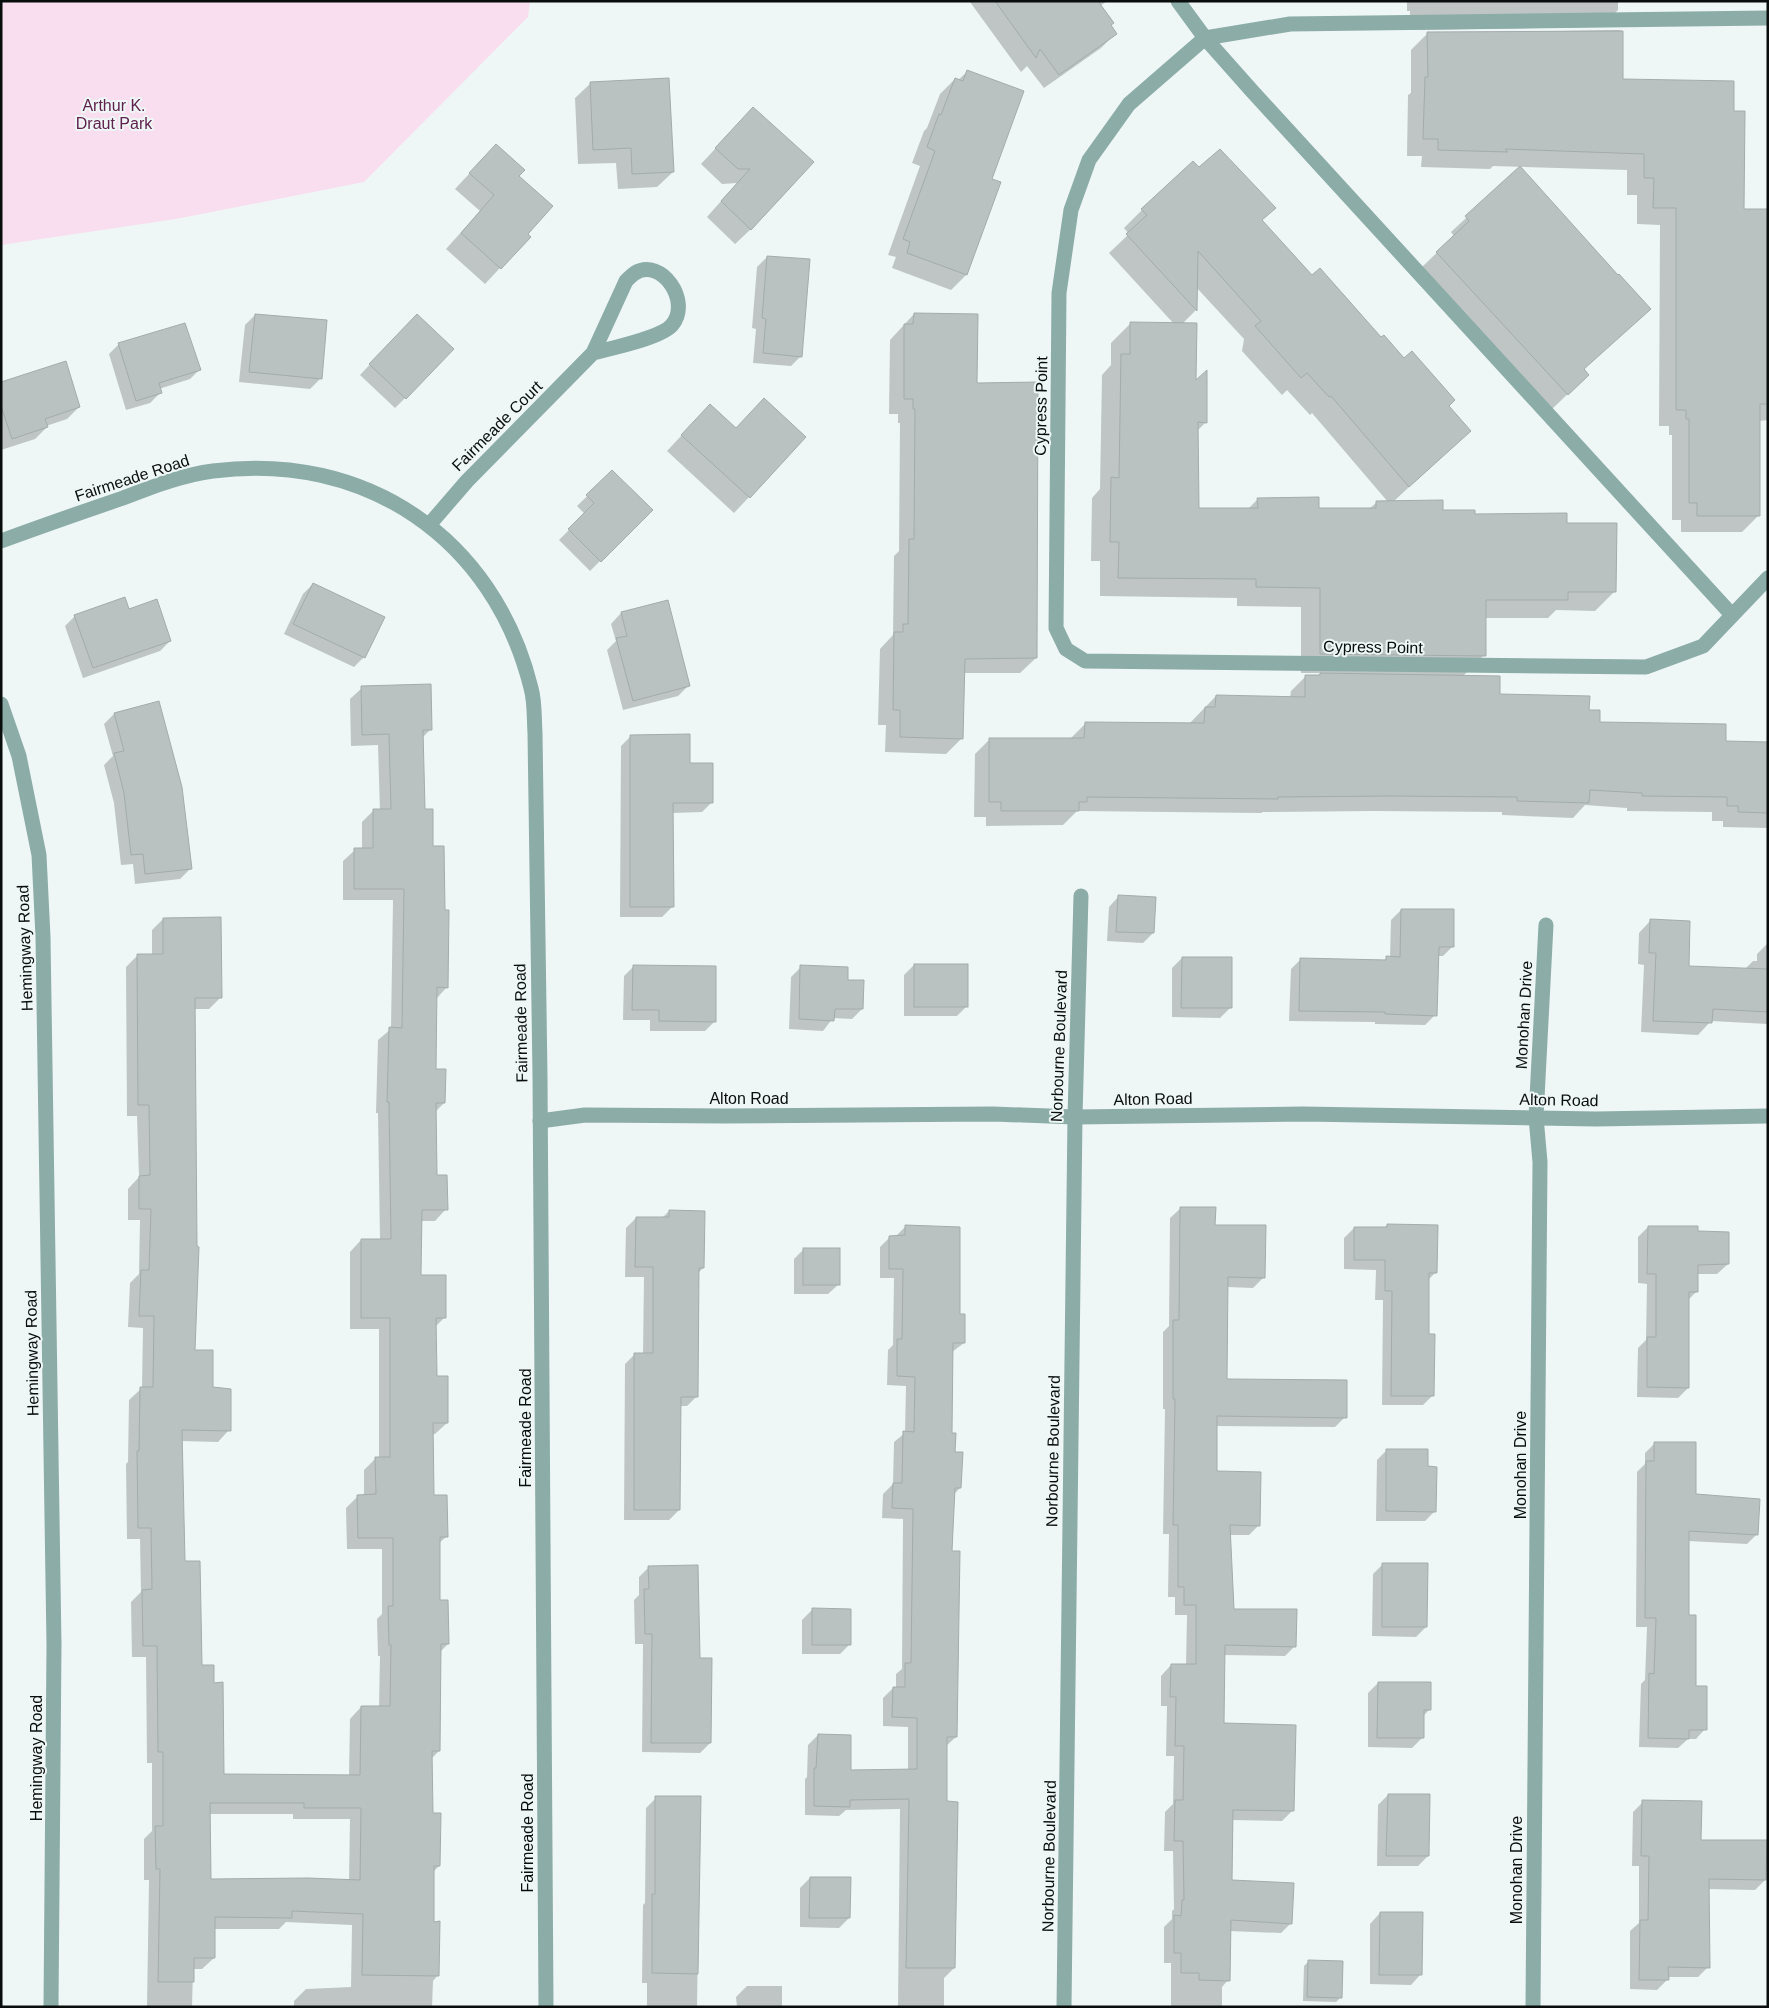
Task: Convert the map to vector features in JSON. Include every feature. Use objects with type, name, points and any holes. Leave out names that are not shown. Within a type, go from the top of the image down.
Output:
[{"type":"street","points":[[1178,1],[1205,38],[1732,615]]},
{"type":"street","points":[[1205,38],[1290,24],[1768,18]]},
{"type":"street","name":"Cypress Point","points":[[1205,38],[1129,104],[1089,160],[1071,210],[1059,293],[1056,628],[1066,649],[1085,661],[1646,667],[1703,646],[1732,615],[1765,586]]},
{"type":"street","name":"Fairmeade Court","points":[[429,525],[467,480],[593,353],[626,281],[636,272],[649,270],[664,276],[674,287],[679,300],[677,315],[672,325],[658,335],[593,353]]},
{"type":"street","name":"Fairmeade Road","points":[[1,541],[166,482],[211,471],[283,468],[317,473],[350,482],[411,511],[429,525],[462,554],[502,612],[518,646],[532,690],[535,733],[540,1121],[546,2007]]},
{"type":"street","name":"Hemingway Road","points":[[1,704],[19,756],[39,855],[43,937],[54,1645],[52,2007]]},
{"type":"street","name":"Norbourne Boulevard","points":[[1064,2007],[1074,1117],[1081,896]]},
{"type":"street","name":"Monohan Drive","points":[[1533,2007],[1540,1162],[1536,1117],[1546,925]]},
{"type":"street","name":"Alton Road","points":[[540,1121],[585,1115],[993,1114],[1074,1117],[1303,1114],[1596,1118],[1768,1116]]},
{"type":"green space","name":"Arthur K. Draut Park","points":[[1,1],[530,1],[528,17],[364,182],[176,219],[1,245]]},
{"type":"building","points":[[995,1],[1098,1],[1114,23],[1111,25],[1117,34],[1059,75],[1040,49],[1036,58]]},
{"type":"building","points":[[1623,31],[1623,79],[1734,81],[1734,111],[1745,111],[1744,209],[1768,209],[1768,404],[1760,404],[1760,516],[1697,516],[1697,503],[1689,503],[1689,419],[1686,419],[1686,410],[1676,410],[1676,208],[1653,208],[1654,178],[1644,178],[1644,154],[1505,149],[1508,152],[1438,150],[1438,139],[1423,139],[1425,77],[1428,77],[1427,32]]},
{"type":"building","points":[[967,70],[1024,91],[992,179],[1001,182],[967,275],[907,253],[910,242],[903,239],[935,151],[927,147],[939,114],[941,115],[955,78],[963,81]]},
{"type":"building","points":[[669,78],[674,172],[632,174],[631,148],[593,150],[590,82]]},
{"type":"building","points":[[753,107],[814,162],[751,230],[721,201],[750,169],[738,169],[715,148]]},
{"type":"building","points":[[496,144],[525,170],[519,176],[553,206],[528,234],[531,237],[501,269],[461,233],[494,195],[469,173]]},
{"type":"building","points":[[1220,149],[1276,208],[1262,220],[1312,275],[1320,268],[1381,337],[1384,335],[1404,358],[1412,351],[1455,400],[1449,406],[1471,431],[1409,487],[1331,396],[1329,397],[1307,373],[1301,378],[1255,326],[1261,321],[1198,251],[1197,311],[1126,234],[1147,215],[1141,209],[1193,161],[1199,167]]},
{"type":"building","points":[[1520,166],[1651,309],[1584,369],[1589,375],[1568,395],[1436,252],[1469,221],[1465,216]]},
{"type":"building","points":[[767,256],[810,259],[802,357],[763,353],[766,319],[762,318]]},
{"type":"building","points":[[914,313],[978,314],[977,383],[1038,382],[1037,658],[965,659],[963,739],[900,737],[900,710],[893,710],[894,632],[903,632],[903,624],[908,624],[909,539],[914,539],[915,409],[913,409],[913,399],[904,399],[904,324],[913,324]]},
{"type":"building","points":[[255,314],[327,320],[322,379],[249,372]]},
{"type":"building","points":[[417,314],[454,349],[406,399],[369,364]]},
{"type":"building","points":[[1130,322],[1197,323],[1196,380],[1207,370],[1207,423],[1198,422],[1199,508],[1258,508],[1257,498],[1319,497],[1319,508],[1376,508],[1376,501],[1443,500],[1443,510],[1475,510],[1475,514],[1567,513],[1567,523],[1617,523],[1616,592],[1568,592],[1568,600],[1486,600],[1486,656],[1320,654],[1320,588],[1256,587],[1256,579],[1118,578],[1119,542],[1110,542],[1111,477],[1119,478],[1121,354],[1130,354]]},
{"type":"building","points":[[185,323],[201,370],[159,383],[162,393],[136,401],[118,343]]},
{"type":"building","points":[[66,361],[80,407],[45,419],[48,427],[12,439],[1,406],[1,382]]},
{"type":"building","points":[[764,398],[806,437],[750,498],[681,435],[710,404],[736,428]]},
{"type":"building","points":[[612,470],[653,510],[601,562],[568,529],[594,503],[586,495]]},
{"type":"building","points":[[313,583],[385,617],[365,658],[293,624]]},
{"type":"building","points":[[125,597],[129,609],[157,599],[171,641],[93,668],[74,615]]},
{"type":"building","points":[[668,600],[690,686],[633,701],[616,638],[627,636],[621,612]]},
{"type":"building","points":[[1320,673],[1500,676],[1500,694],[1590,696],[1589,710],[1600,710],[1600,722],[1726,724],[1726,741],[1768,742],[1768,813],[1738,812],[1738,806],[1727,806],[1727,797],[1642,796],[1642,793],[1590,790],[1589,803],[1517,801],[1517,797],[1389,796],[1278,797],[1278,799],[1087,797],[1087,802],[1079,802],[1079,811],[1001,811],[1001,802],[989,802],[989,738],[1084,738],[1085,722],[1204,723],[1205,707],[1215,707],[1216,695],[1305,697],[1305,675],[1320,675]]},
{"type":"building","points":[[431,684],[432,730],[423,730],[425,809],[433,809],[433,846],[444,846],[445,910],[449,910],[448,988],[437,987],[436,1069],[446,1069],[445,1103],[436,1103],[437,1175],[447,1175],[448,1210],[422,1210],[421,1275],[446,1275],[446,1318],[436,1318],[437,1376],[448,1376],[448,1423],[433,1423],[434,1495],[447,1495],[448,1537],[440,1537],[440,1600],[448,1600],[449,1644],[441,1644],[440,1751],[432,1751],[433,1813],[441,1813],[440,1866],[434,1866],[434,1922],[440,1921],[439,1976],[362,1975],[363,1914],[292,1911],[292,1918],[215,1917],[215,1958],[194,1958],[194,1982],[158,1982],[160,1869],[156,1869],[155,1826],[163,1826],[163,1752],[158,1752],[157,1646],[143,1646],[142,1590],[152,1589],[151,1528],[138,1528],[137,1451],[139,1451],[140,1387],[153,1387],[154,1316],[139,1316],[141,1270],[149,1270],[151,1209],[139,1209],[139,1176],[150,1175],[149,1105],[138,1105],[137,954],[163,954],[163,918],[221,917],[222,998],[195,998],[197,1246],[199,1247],[195,1350],[213,1350],[213,1387],[231,1389],[231,1431],[182,1430],[185,1561],[200,1561],[202,1665],[214,1665],[214,1683],[223,1682],[224,1774],[360,1775],[361,1706],[390,1706],[391,1645],[389,1645],[388,1606],[393,1606],[393,1538],[358,1538],[357,1495],[376,1494],[375,1457],[390,1457],[390,1318],[361,1318],[361,1239],[391,1239],[389,1102],[387,1102],[389,1027],[402,1028],[404,889],[354,889],[354,848],[373,848],[373,809],[391,809],[389,734],[362,735],[361,686]],"holes":[[[210,1803],[304,1803],[304,1808],[361,1808],[360,1880],[308,1878],[211,1879]]]},
{"type":"building","points":[[159,701],[182,787],[192,869],[145,874],[143,854],[131,855],[124,793],[114,753],[124,751],[114,713]]},
{"type":"building","points":[[690,734],[690,763],[713,763],[713,803],[673,803],[674,907],[630,907],[630,735]]},
{"type":"building","points":[[1118,895],[1156,897],[1154,933],[1116,932]]},
{"type":"building","points":[[1401,909],[1454,909],[1454,947],[1439,947],[1437,1016],[1385,1014],[1385,1012],[1299,1011],[1300,958],[1386,960],[1386,956],[1400,957]]},
{"type":"building","points":[[1650,919],[1690,921],[1689,966],[1768,969],[1768,1012],[1713,1009],[1712,1023],[1653,1021],[1656,953],[1649,953]]},
{"type":"building","points":[[1182,957],[1232,957],[1232,1008],[1181,1008]]},
{"type":"building","points":[[914,964],[968,964],[968,1007],[914,1007]]},
{"type":"building","points":[[633,965],[716,966],[716,1022],[659,1021],[659,1010],[632,1010]]},
{"type":"building","points":[[800,965],[848,967],[848,980],[864,980],[863,1009],[835,1009],[834,1021],[799,1019]]},
{"type":"building","points":[[1180,1207],[1216,1207],[1215,1225],[1266,1225],[1265,1278],[1228,1277],[1227,1379],[1347,1380],[1347,1418],[1217,1416],[1217,1471],[1261,1472],[1260,1526],[1230,1525],[1234,1609],[1297,1609],[1296,1647],[1225,1645],[1224,1723],[1296,1725],[1294,1811],[1233,1810],[1232,1880],[1294,1883],[1292,1924],[1231,1920],[1230,1981],[1199,1980],[1199,1973],[1181,1973],[1181,1953],[1174,1953],[1174,1915],[1181,1916],[1182,1900],[1184,1900],[1183,1841],[1174,1841],[1175,1800],[1183,1800],[1184,1746],[1175,1746],[1176,1697],[1170,1697],[1171,1664],[1196,1664],[1196,1605],[1184,1605],[1184,1587],[1178,1587],[1178,1525],[1173,1525],[1175,1399],[1173,1399],[1173,1320],[1179,1320]]},
{"type":"building","points":[[669,1210],[705,1211],[704,1268],[699,1268],[698,1397],[681,1397],[680,1510],[634,1510],[634,1353],[653,1353],[653,1267],[635,1267],[636,1217],[669,1217]]},
{"type":"building","points":[[1387,1224],[1438,1225],[1437,1273],[1429,1273],[1429,1334],[1435,1334],[1434,1396],[1391,1396],[1392,1291],[1385,1291],[1385,1260],[1354,1260],[1354,1227],[1387,1227]]},
{"type":"building","points":[[905,1225],[960,1227],[960,1314],[965,1314],[965,1343],[953,1343],[952,1433],[956,1433],[955,1452],[963,1452],[961,1488],[955,1488],[952,1551],[960,1551],[957,1737],[947,1737],[947,1801],[958,1802],[955,1968],[906,1968],[909,1799],[850,1800],[850,1807],[814,1806],[814,1768],[816,1768],[818,1734],[851,1735],[851,1770],[917,1769],[917,1718],[892,1717],[893,1687],[905,1687],[905,1663],[911,1663],[913,1509],[892,1508],[893,1483],[902,1483],[903,1431],[914,1432],[915,1377],[897,1376],[897,1339],[902,1339],[903,1269],[889,1269],[889,1236],[905,1235]]},
{"type":"building","points":[[1648,1226],[1698,1226],[1698,1231],[1729,1232],[1729,1264],[1698,1265],[1698,1292],[1689,1292],[1689,1388],[1647,1387],[1647,1337],[1656,1337],[1656,1274],[1647,1274]]},
{"type":"building","points":[[803,1248],[840,1248],[840,1285],[803,1285]]},
{"type":"building","points":[[1654,1442],[1696,1442],[1696,1494],[1760,1499],[1758,1535],[1689,1531],[1689,1615],[1696,1615],[1696,1686],[1707,1686],[1707,1730],[1689,1730],[1689,1739],[1648,1738],[1649,1673],[1654,1674],[1656,1618],[1645,1618],[1646,1461],[1654,1461]]},
{"type":"building","points":[[1386,1449],[1428,1449],[1428,1466],[1437,1467],[1436,1512],[1386,1511]]},
{"type":"building","points":[[1382,1563],[1428,1563],[1427,1627],[1382,1627]]},
{"type":"building","points":[[698,1565],[700,1658],[712,1658],[711,1743],[651,1743],[652,1634],[645,1634],[644,1589],[649,1589],[648,1566]]},
{"type":"building","points":[[812,1608],[851,1609],[851,1645],[812,1645]]},
{"type":"building","points":[[1378,1682],[1431,1682],[1431,1710],[1424,1710],[1424,1738],[1377,1738]]},
{"type":"building","points":[[1388,1794],[1430,1794],[1429,1856],[1386,1856]]},
{"type":"building","points":[[655,1796],[701,1796],[698,1974],[652,1973],[652,1894],[655,1894]]},
{"type":"building","points":[[1642,1800],[1702,1801],[1701,1840],[1767,1840],[1766,1880],[1709,1879],[1710,1968],[1668,1967],[1669,1980],[1639,1980],[1640,1920],[1648,1920],[1649,1856],[1641,1856]]},
{"type":"building","points":[[810,1877],[851,1877],[850,1918],[809,1918]]},
{"type":"building","points":[[1380,1912],[1423,1912],[1422,1975],[1379,1975]]},
{"type":"building","points":[[1308,1960],[1343,1961],[1342,1998],[1307,1997]]}]
